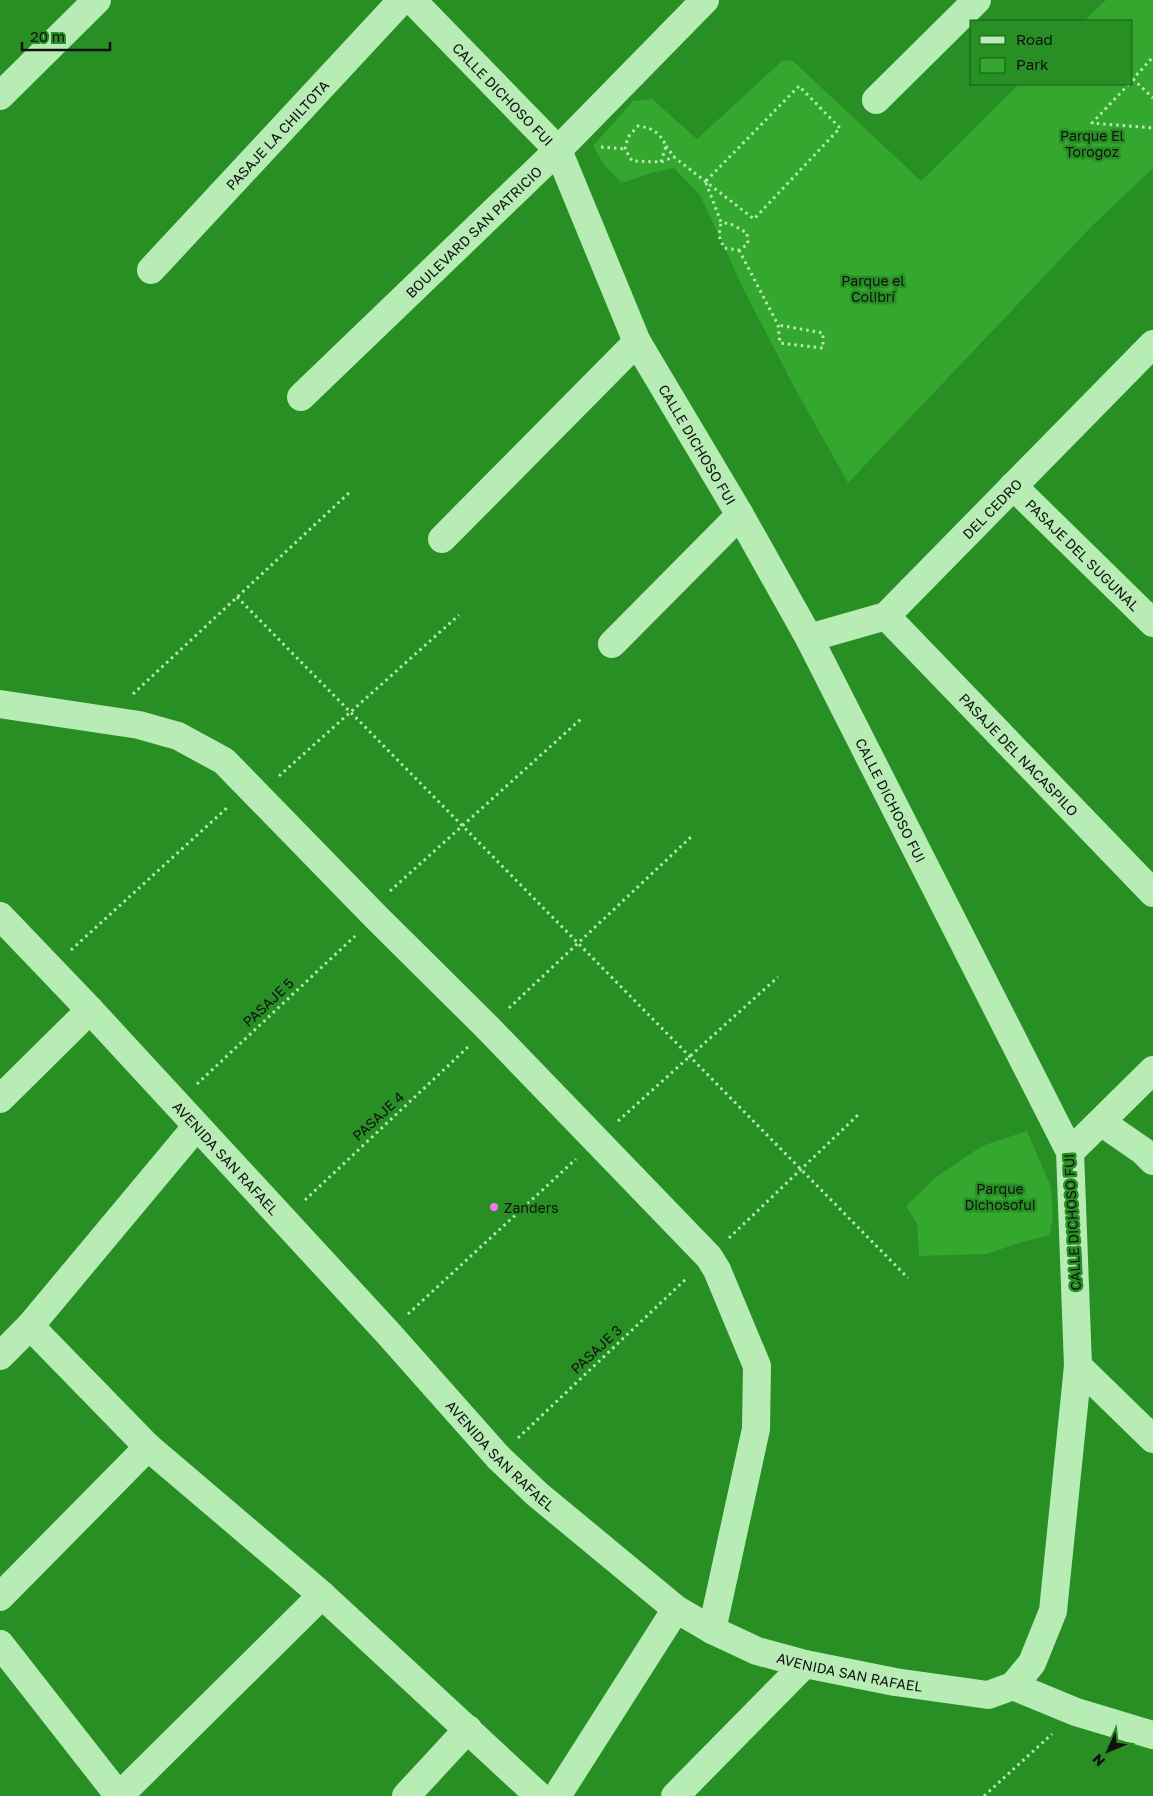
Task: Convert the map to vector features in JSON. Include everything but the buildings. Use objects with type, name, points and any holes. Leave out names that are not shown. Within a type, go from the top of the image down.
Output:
[{"type":"street","points":[[0,96],[97,0]]},
{"type":"street","name":"PASAJE LA CHILTOTA","points":[[151,270],[402,0]]},
{"type":"street","name":"CALLE DICHOSO FUI","points":[[412,0],[558,150],[637,342],[740,515],[809,638],[1070,1152],[1078,1366],[1053,1611],[1032,1663],[1013,1686]]},
{"type":"street","name":"BOULEVARD SAN PATRICIO","points":[[302,397],[558,150],[705,0]]},
{"type":"street","points":[[876,100],[977,0]]},
{"type":"street","points":[[442,538],[637,342]]},
{"type":"street","name":"DEL CEDRO","points":[[809,638],[886,616],[1013,486],[1149,356]]},
{"type":"street","name":"PASAJE DEL SUGUNAL","points":[[1013,486],[1153,623]]},
{"type":"street","points":[[612,644],[740,515]]},
{"type":"street","name":"PASAJE DEL NACASPILO","points":[[886,616],[1153,892]]},
{"type":"street","points":[[0,704],[139,725],[178,736],[224,761],[372,913],[488,1028],[709,1257],[717,1270],[757,1366],[756,1429],[712,1630]]},
{"type":"street","name":"AVENIDA SAN RAFAEL","points":[[0,916],[90,1010],[388,1333],[498,1457],[536,1494],[676,1609],[712,1630],[757,1651],[805,1664],[895,1682],[988,1695],[1013,1686]]},
{"type":"street","points":[[0,1098],[90,1010]]},
{"type":"street","points":[[1070,1152],[1153,1070]]},
{"type":"street","points":[[1101,1122],[1143,1151],[1153,1161]]},
{"type":"street","points":[[0,1356],[30,1326],[196,1127]]},
{"type":"street","points":[[30,1326],[148,1447],[322,1595],[539,1796]]},
{"type":"street","points":[[1078,1366],[1153,1439]]},
{"type":"street","points":[[0,1597],[148,1447]]},
{"type":"street","points":[[0,1644],[119,1796],[322,1595]]},
{"type":"street","points":[[557,1796],[676,1609]]},
{"type":"street","points":[[675,1796],[805,1664]]},
{"type":"street","points":[[1013,1686],[1076,1712],[1153,1735]]},
{"type":"street","points":[[406,1796],[468,1729]]},
{"type":"path","points":[[1133,79],[1153,57]]},
{"type":"path","points":[[1133,81],[1153,98]]},
{"type":"path","points":[[1128,85],[1092,123],[1153,128]]},
{"type":"path","points":[[674,157],[661,162],[632,161],[625,149],[628,137],[638,126],[648,127],[661,135],[674,157],[705,182],[754,219],[840,128],[799,86],[705,182]]},
{"type":"path","points":[[661,162],[666,146]]},
{"type":"path","points":[[705,182],[721,222],[719,236],[724,248],[740,250],[748,244],[747,233],[733,225],[721,222]]},
{"type":"path","points":[[740,250],[778,325],[780,343],[823,348],[823,334],[778,325]]},
{"type":"path","points":[[105,720],[351,491]]},
{"type":"path","points":[[237,597],[908,1278]]},
{"type":"path","points":[[50,969],[254,791],[350,712],[459,615]]},
{"type":"path","name":"PASAJE 5","points":[[176,1104],[462,826],[582,718]]},
{"type":"path","name":"PASAJE 4","points":[[283,1221],[693,835]]},
{"type":"path","points":[[388,1333],[596,1141],[778,977]]},
{"type":"path","name":"PASAJE 3","points":[[498,1457],[860,1113]]},
{"type":"path","points":[[984,1796],[1076,1712]]},
{"type":"green space","name":"Parque el Colibrí","points":[[1106,0],[1153,0],[1153,168],[1091,227],[848,483],[792,383],[742,286],[700,195],[674,168],[651,173],[622,183],[604,165],[593,146],[633,101],[652,99],[697,139],[783,60],[793,61],[921,181],[1018,85],[1133,85],[1133,20],[1085,20]]},
{"type":"green space","name":"Parque Dichosofui","points":[[1027,1131],[1051,1187],[1053,1216],[1050,1235],[987,1254],[919,1256],[917,1224],[906,1206],[936,1177],[982,1146]]},
{"type":"place","name":"Zanders","points":[[494,1207]]},
{"type":"park label","name":"Parque El Torogoz","points":[[1092,144]]}]
